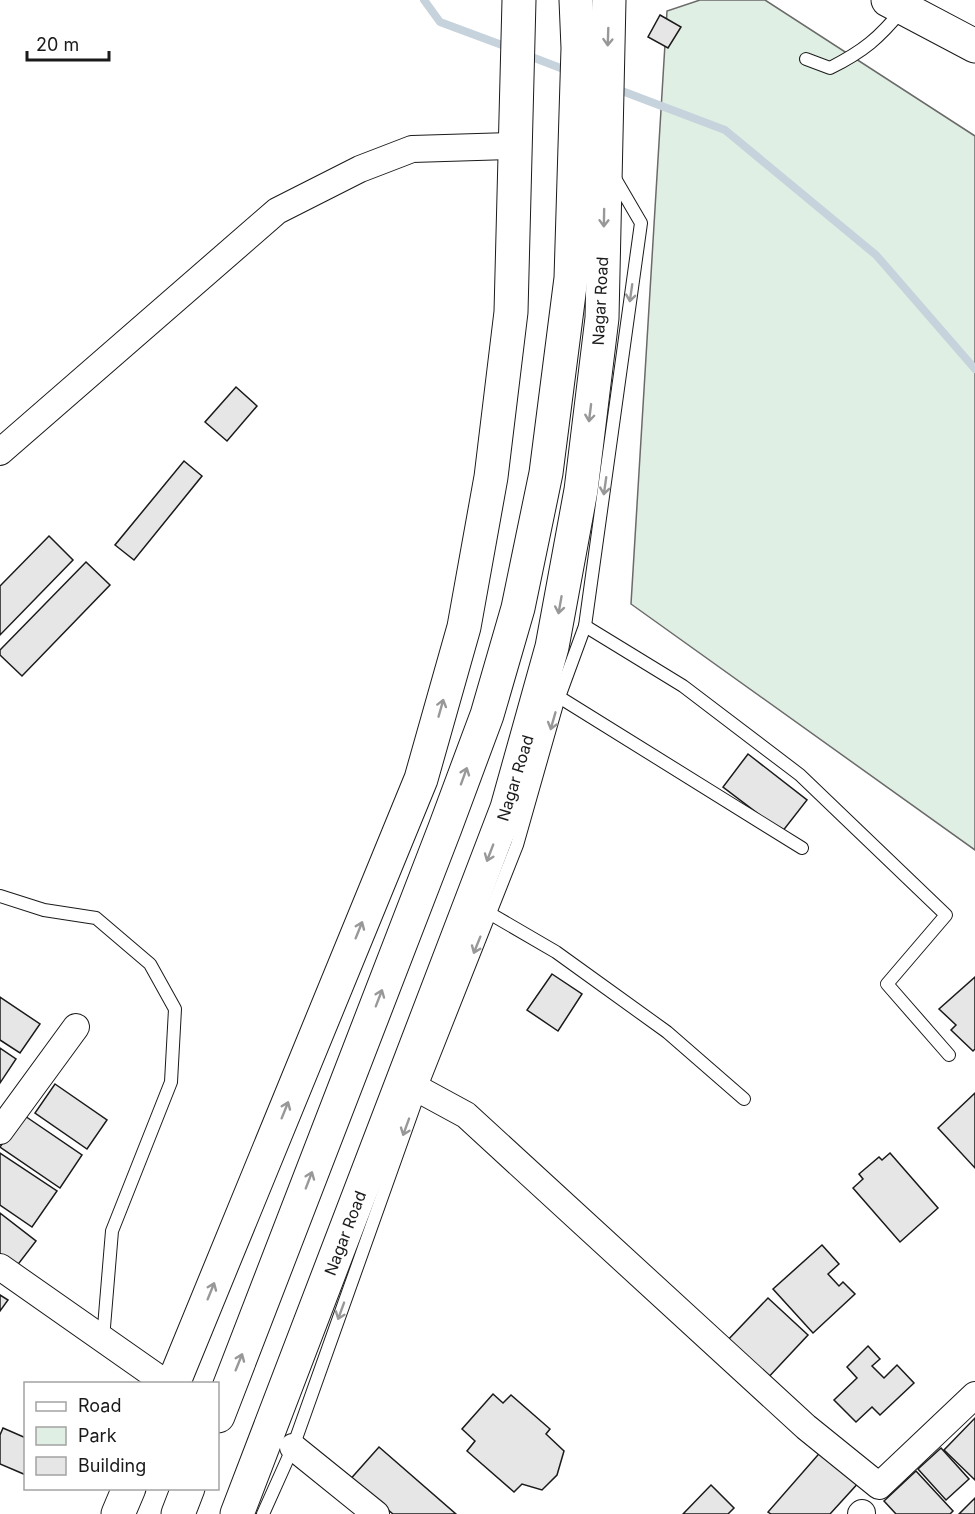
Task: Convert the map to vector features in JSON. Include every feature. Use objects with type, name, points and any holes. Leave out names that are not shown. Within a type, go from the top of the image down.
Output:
[{"type":"main road","points":[[173,1382],[421,779],[464,627],[491,477],[511,312],[519,0]]},
{"type":"main road","points":[[219,1413],[476,746],[518,608],[546,473],[597,88],[578,48],[576,0]]},
{"type":"main road","name":"Nagar Road","points":[[237,1514],[507,808],[552,647],[581,490],[602,318],[605,161],[597,88],[609,0]]},
{"type":"main road","points":[[896,4],[975,46]]},
{"type":"main road","points":[[118,1514],[128,1490]]},
{"type":"main road","points":[[178,1514],[187,1490]]},
{"type":"street","points":[[0,452],[277,211],[360,169],[412,149],[514,146]]},
{"type":"street","points":[[0,1131],[76,1027]]},
{"type":"street","points":[[420,1090],[466,1115],[806,1427],[879,1486],[975,1395]]},
{"type":"street","points":[[0,1267],[166,1382]]},
{"type":"street","points":[[293,1446],[375,1514]]},
{"type":"lane","points":[[806,59],[830,68],[849,58],[878,39],[896,4]]},
{"type":"lane","points":[[263,1514],[293,1446],[420,1090],[517,845],[559,697],[585,626],[641,223],[605,161]]},
{"type":"lane","points":[[585,626],[683,687],[800,775],[946,915],[888,984],[949,1055]]},
{"type":"lane","points":[[559,697],[802,848]]},
{"type":"lane","points":[[0,896],[44,910],[96,918],[150,964],[175,1009],[171,1082],[112,1231],[103,1339]]},
{"type":"lane","points":[[489,913],[556,952],[667,1032],[744,1099]]},
{"type":"green space","points":[[700,0],[765,0],[975,136],[975,850],[631,604],[667,11]]},
{"type":"building","points":[[660,15],[681,27],[668,48],[648,37]]},
{"type":"building","points":[[236,387],[257,406],[227,441],[205,422]]},
{"type":"building","points":[[184,461],[202,476],[134,560],[115,545]]},
{"type":"building","points":[[49,536],[73,560],[0,635],[0,586]]},
{"type":"building","points":[[86,562],[110,585],[22,676],[0,655],[0,650]]},
{"type":"building","points":[[748,754],[807,800],[782,832],[723,787]]},
{"type":"building","points":[[552,974],[582,994],[558,1031],[527,1010]]},
{"type":"building","points":[[975,977],[975,1049],[973,1051],[951,1030],[956,1025],[939,1009]]},
{"type":"building","points":[[0,997],[40,1024],[20,1053],[0,1040]]},
{"type":"building","points":[[0,1048],[16,1059],[0,1083]]},
{"type":"building","points":[[55,1084],[107,1120],[87,1149],[35,1113]]},
{"type":"building","points":[[975,1093],[975,1168],[938,1128]]},
{"type":"building","points":[[22,1114],[82,1155],[60,1188],[0,1147]]},
{"type":"building","points":[[0,1153],[57,1191],[32,1227],[0,1205]]},
{"type":"building","points":[[890,1153],[938,1208],[900,1242],[853,1188],[863,1179],[859,1174],[879,1157],[882,1160]]},
{"type":"building","points":[[0,1213],[36,1241],[16,1267],[0,1255]]},
{"type":"building","points":[[822,1245],[839,1264],[828,1274],[839,1286],[843,1282],[855,1294],[813,1333],[773,1289]]},
{"type":"building","points":[[0,1295],[8,1300],[0,1311]]},
{"type":"building","points":[[768,1298],[808,1335],[765,1381],[725,1343]]},
{"type":"building","points":[[868,1346],[880,1359],[872,1366],[884,1378],[897,1365],[914,1383],[880,1415],[872,1407],[856,1422],[834,1400],[857,1378],[847,1367]]},
{"type":"building","points":[[493,1394],[503,1403],[511,1395],[550,1429],[546,1434],[564,1451],[557,1475],[542,1490],[522,1484],[514,1492],[467,1451],[475,1441],[462,1429]]},
{"type":"building","points":[[975,1418],[975,1480],[944,1450]]},
{"type":"building","points":[[3,1428],[24,1437],[24,1474],[0,1464],[0,1435]]},
{"type":"building","points":[[379,1447],[456,1514],[393,1514],[367,1492],[347,1483]]},
{"type":"building","points":[[824,1448],[861,1480],[830,1514],[771,1514],[768,1512]]},
{"type":"building","points":[[941,1448],[969,1479],[946,1500],[918,1469]]},
{"type":"building","points":[[916,1471],[953,1511],[950,1514],[896,1514],[884,1501]]},
{"type":"building","points":[[711,1485],[734,1508],[728,1514],[683,1514]]},
{"type":"building","points":[[975,1498],[975,1514],[959,1514]]},
{"type":"waterway","points":[[424,0],[440,22],[510,48]]},
{"type":"waterway","points":[[524,54],[571,72]]},
{"type":"waterway","points":[[614,88],[725,130],[876,255],[975,369]]}]
